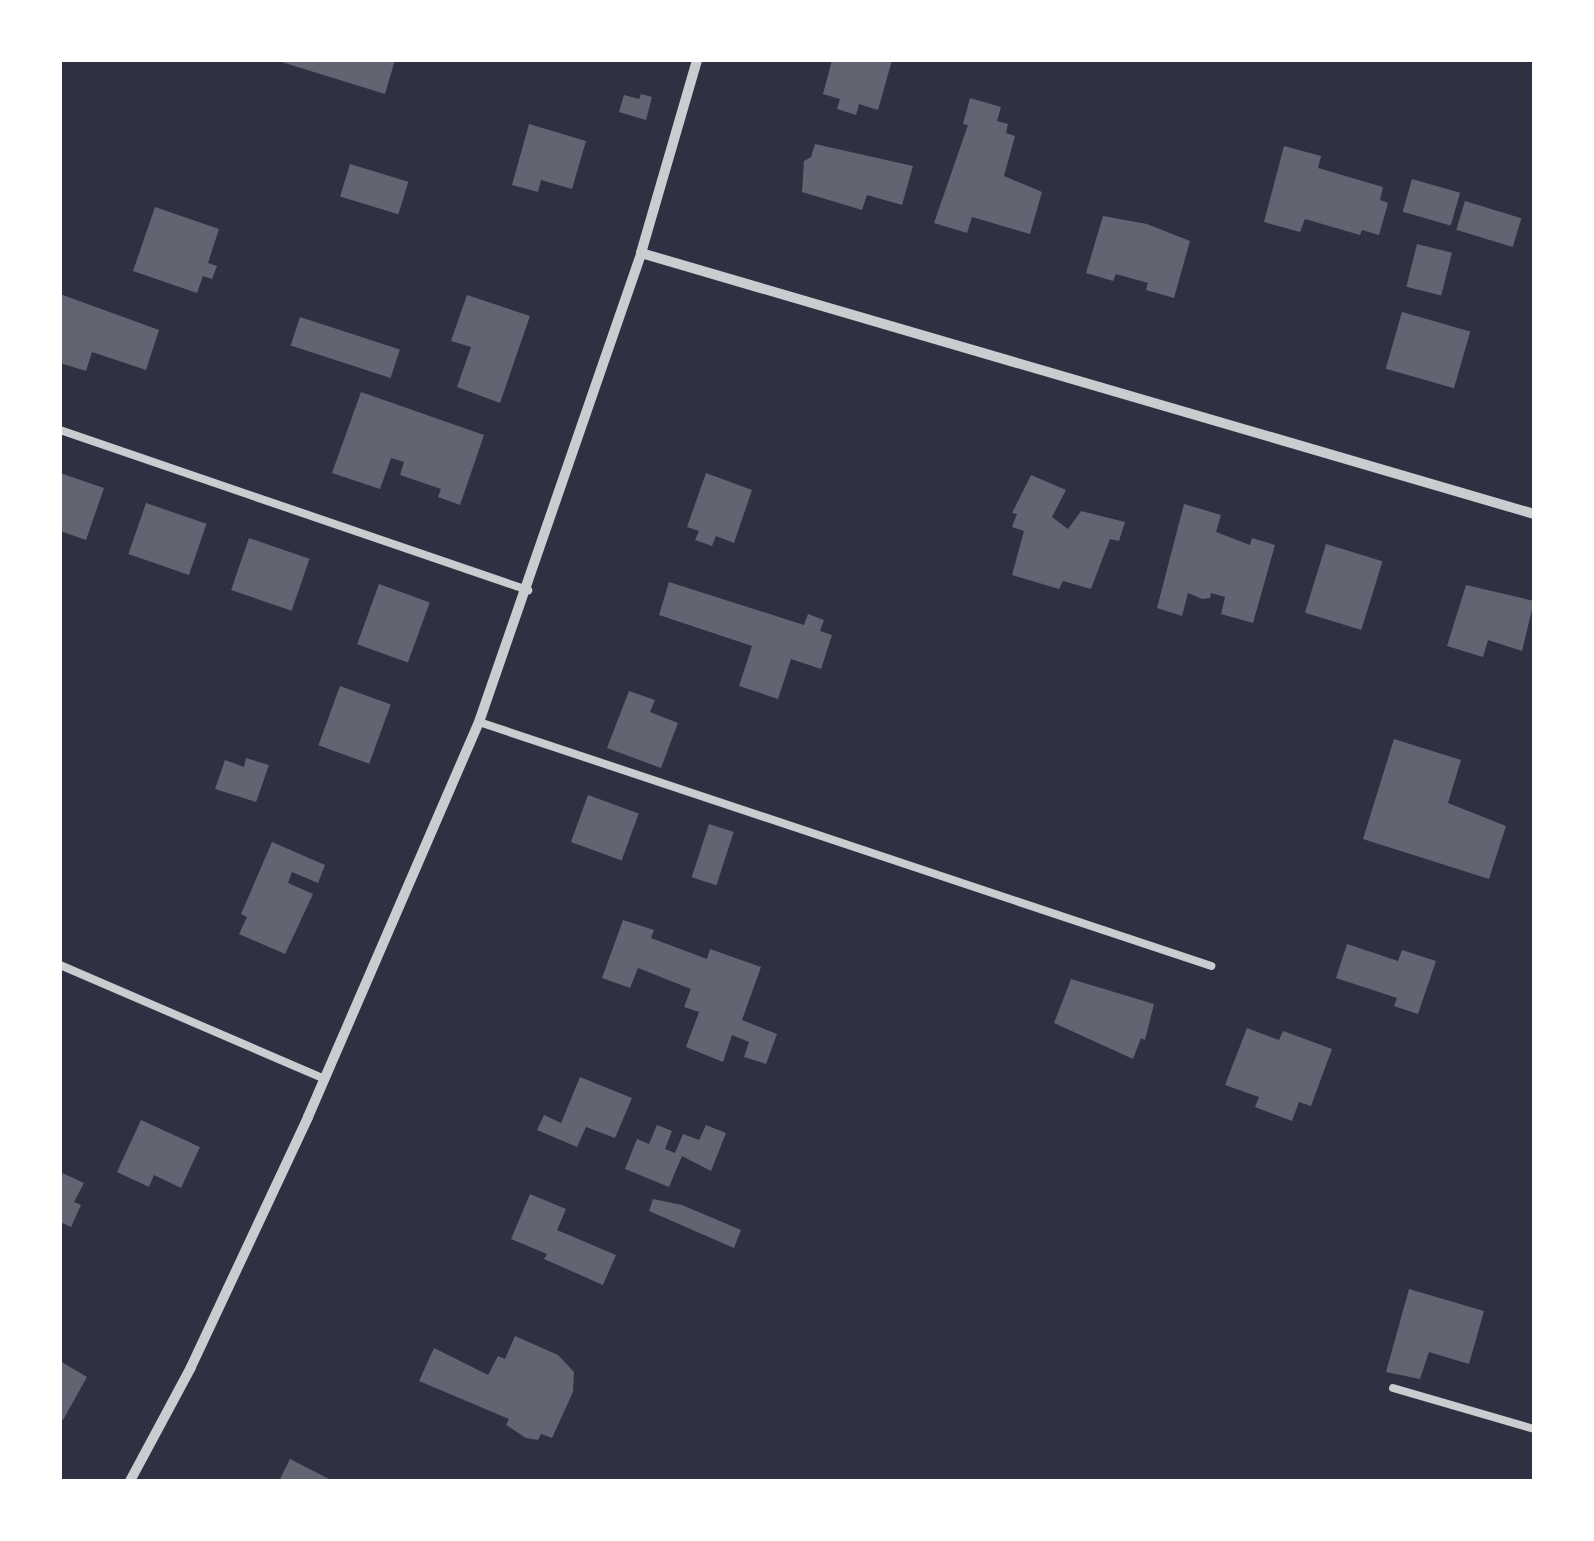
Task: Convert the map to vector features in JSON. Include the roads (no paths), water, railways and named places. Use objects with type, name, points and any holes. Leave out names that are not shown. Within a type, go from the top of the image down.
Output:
[{"type":"street","points":[[130,1481],[191,1368],[326,1079],[479,722],[528,590],[641,253],[697,60]]},
{"type":"street","points":[[641,253],[1534,514]]},
{"type":"lane","points":[[60,430],[528,590]]},
{"type":"lane","points":[[479,722],[1211,966]]},
{"type":"lane","points":[[60,966],[326,1079]]},
{"type":"lane","points":[[1393,1388],[1534,1429]]}]
